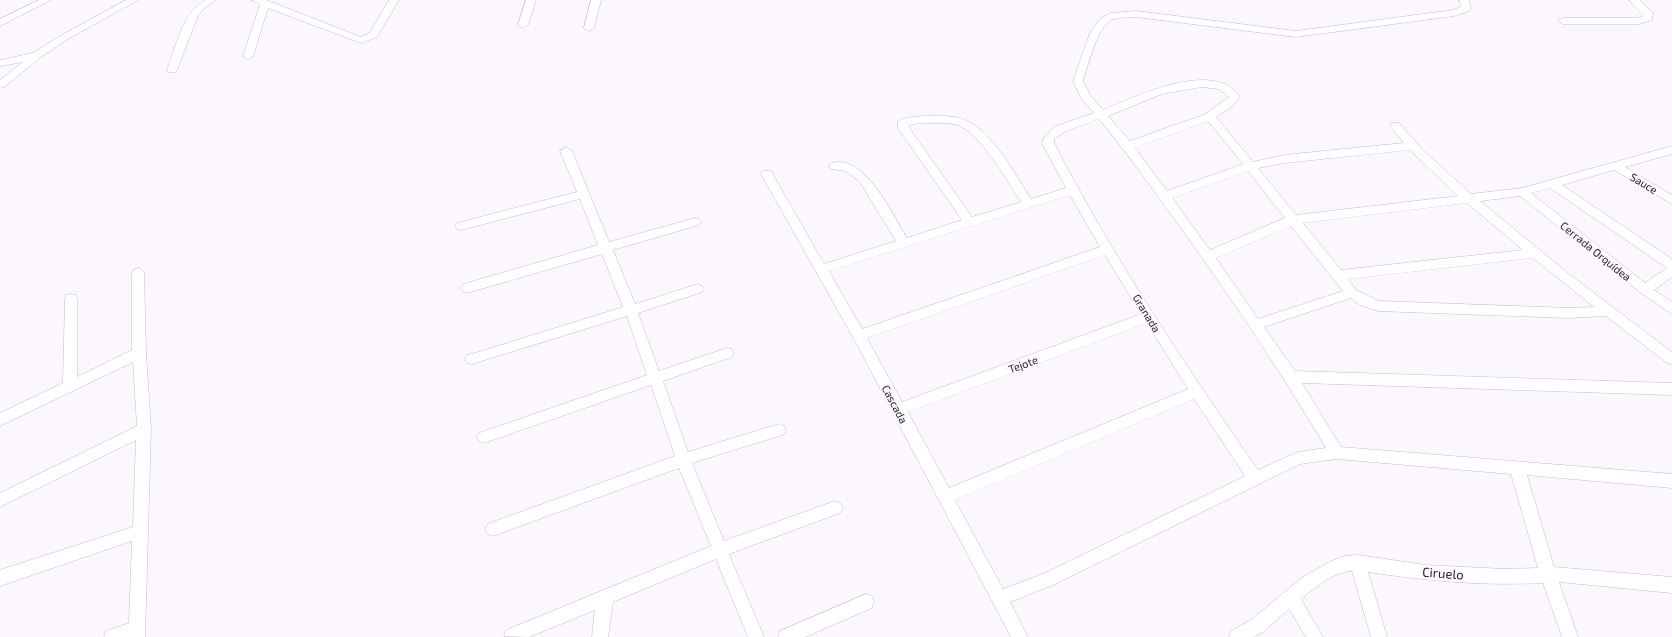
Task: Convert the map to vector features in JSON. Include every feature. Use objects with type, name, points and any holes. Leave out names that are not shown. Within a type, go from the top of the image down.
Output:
[{"type":"street","points":[[0,85],[37,55],[66,37],[133,0]]},
{"type":"street","points":[[172,70],[192,17],[200,7],[212,0]]},
{"type":"street","points":[[248,56],[261,2],[361,40],[374,35],[394,0]]},
{"type":"street","points":[[523,25],[531,0]]},
{"type":"street","points":[[589,28],[596,0]]},
{"type":"street","points":[[1337,453],[1291,377],[1208,256],[1128,146],[1085,96],[1078,81],[1095,33],[1104,20],[1112,16],[1136,14],[1279,33],[1310,34],[1454,12],[1466,9],[1466,2],[1464,0]]},
{"type":"street","points":[[1563,21],[1639,21],[1649,18],[1648,13],[1634,0]]},
{"type":"street","points":[[0,23],[43,1]]},
{"type":"street","points":[[0,63],[37,55]]},
{"type":"street","points":[[1101,114],[1162,90],[1200,85],[1221,86],[1232,91],[1235,97],[1210,116],[1128,146]]},
{"type":"street","name":"Granada","points":[[1101,114],[1055,131],[1049,137],[1048,143],[1072,190],[1148,317],[1196,392],[1255,478]]},
{"type":"street","points":[[1210,116],[1352,293],[1365,302],[1378,306],[1569,313],[1608,311]]},
{"type":"street","points":[[969,222],[903,128],[902,124],[904,122],[911,120],[955,122],[969,126],[983,139],[1028,203]]},
{"type":"street","points":[[1395,126],[1411,146],[1468,198],[1608,311],[1672,359]]},
{"type":"street","points":[[1164,196],[1250,166],[1319,154],[1411,146]]},
{"type":"street","points":[[1208,256],[1293,220],[1522,192],[1672,150]]},
{"type":"street","points":[[566,151],[631,310],[685,459],[690,478],[756,637]]},
{"type":"street","points":[[835,166],[849,168],[864,179],[904,243]]},
{"type":"street","name":"Sauce","points":[[1615,166],[1672,200]]},
{"type":"street","name":"Cascada","points":[[767,174],[859,335],[1020,637]]},
{"type":"street","points":[[1552,184],[1672,265]]},
{"type":"street","points":[[822,269],[1072,190]]},
{"type":"street","name":"Cerrada Orquídea","points":[[1522,192],[1645,290],[1672,309]]},
{"type":"street","points":[[462,226],[584,194]]},
{"type":"street","points":[[467,288],[695,222]]},
{"type":"street","points":[[859,335],[1108,249]]},
{"type":"street","points":[[1338,275],[1535,253]]},
{"type":"street","points":[[1645,290],[1672,271]]},
{"type":"street","points":[[112,637],[137,633],[139,532],[144,429],[139,353],[138,273]]},
{"type":"street","points":[[472,359],[698,289]]},
{"type":"street","points":[[1256,325],[1352,293]]},
{"type":"street","points":[[70,386],[71,299]]},
{"type":"street","name":"Tejote","points":[[898,410],[1148,317]]},
{"type":"street","points":[[0,420],[139,353]]},
{"type":"street","points":[[484,437],[727,353]]},
{"type":"street","points":[[1291,377],[1672,389]]},
{"type":"street","points":[[945,497],[1196,392]]},
{"type":"street","points":[[0,500],[144,429]]},
{"type":"street","points":[[493,529],[685,459],[779,430]]},
{"type":"street","points":[[999,598],[1047,580],[1298,458],[1337,453],[1672,481]]},
{"type":"street","points":[[1517,468],[1548,574],[1570,637]]},
{"type":"street","points":[[512,636],[720,550],[835,508]]},
{"type":"street","points":[[0,578],[139,532]]},
{"type":"street","points":[[1358,563],[1379,637]]},
{"type":"street","name":"Ciruelo","points":[[1237,637],[1257,626],[1309,582],[1335,567],[1358,563],[1426,573],[1504,576],[1548,574],[1672,585]]},
{"type":"street","points":[[1291,597],[1315,637]]},
{"type":"street","points":[[600,637],[605,598]]},
{"type":"street","points":[[786,637],[866,602]]}]
